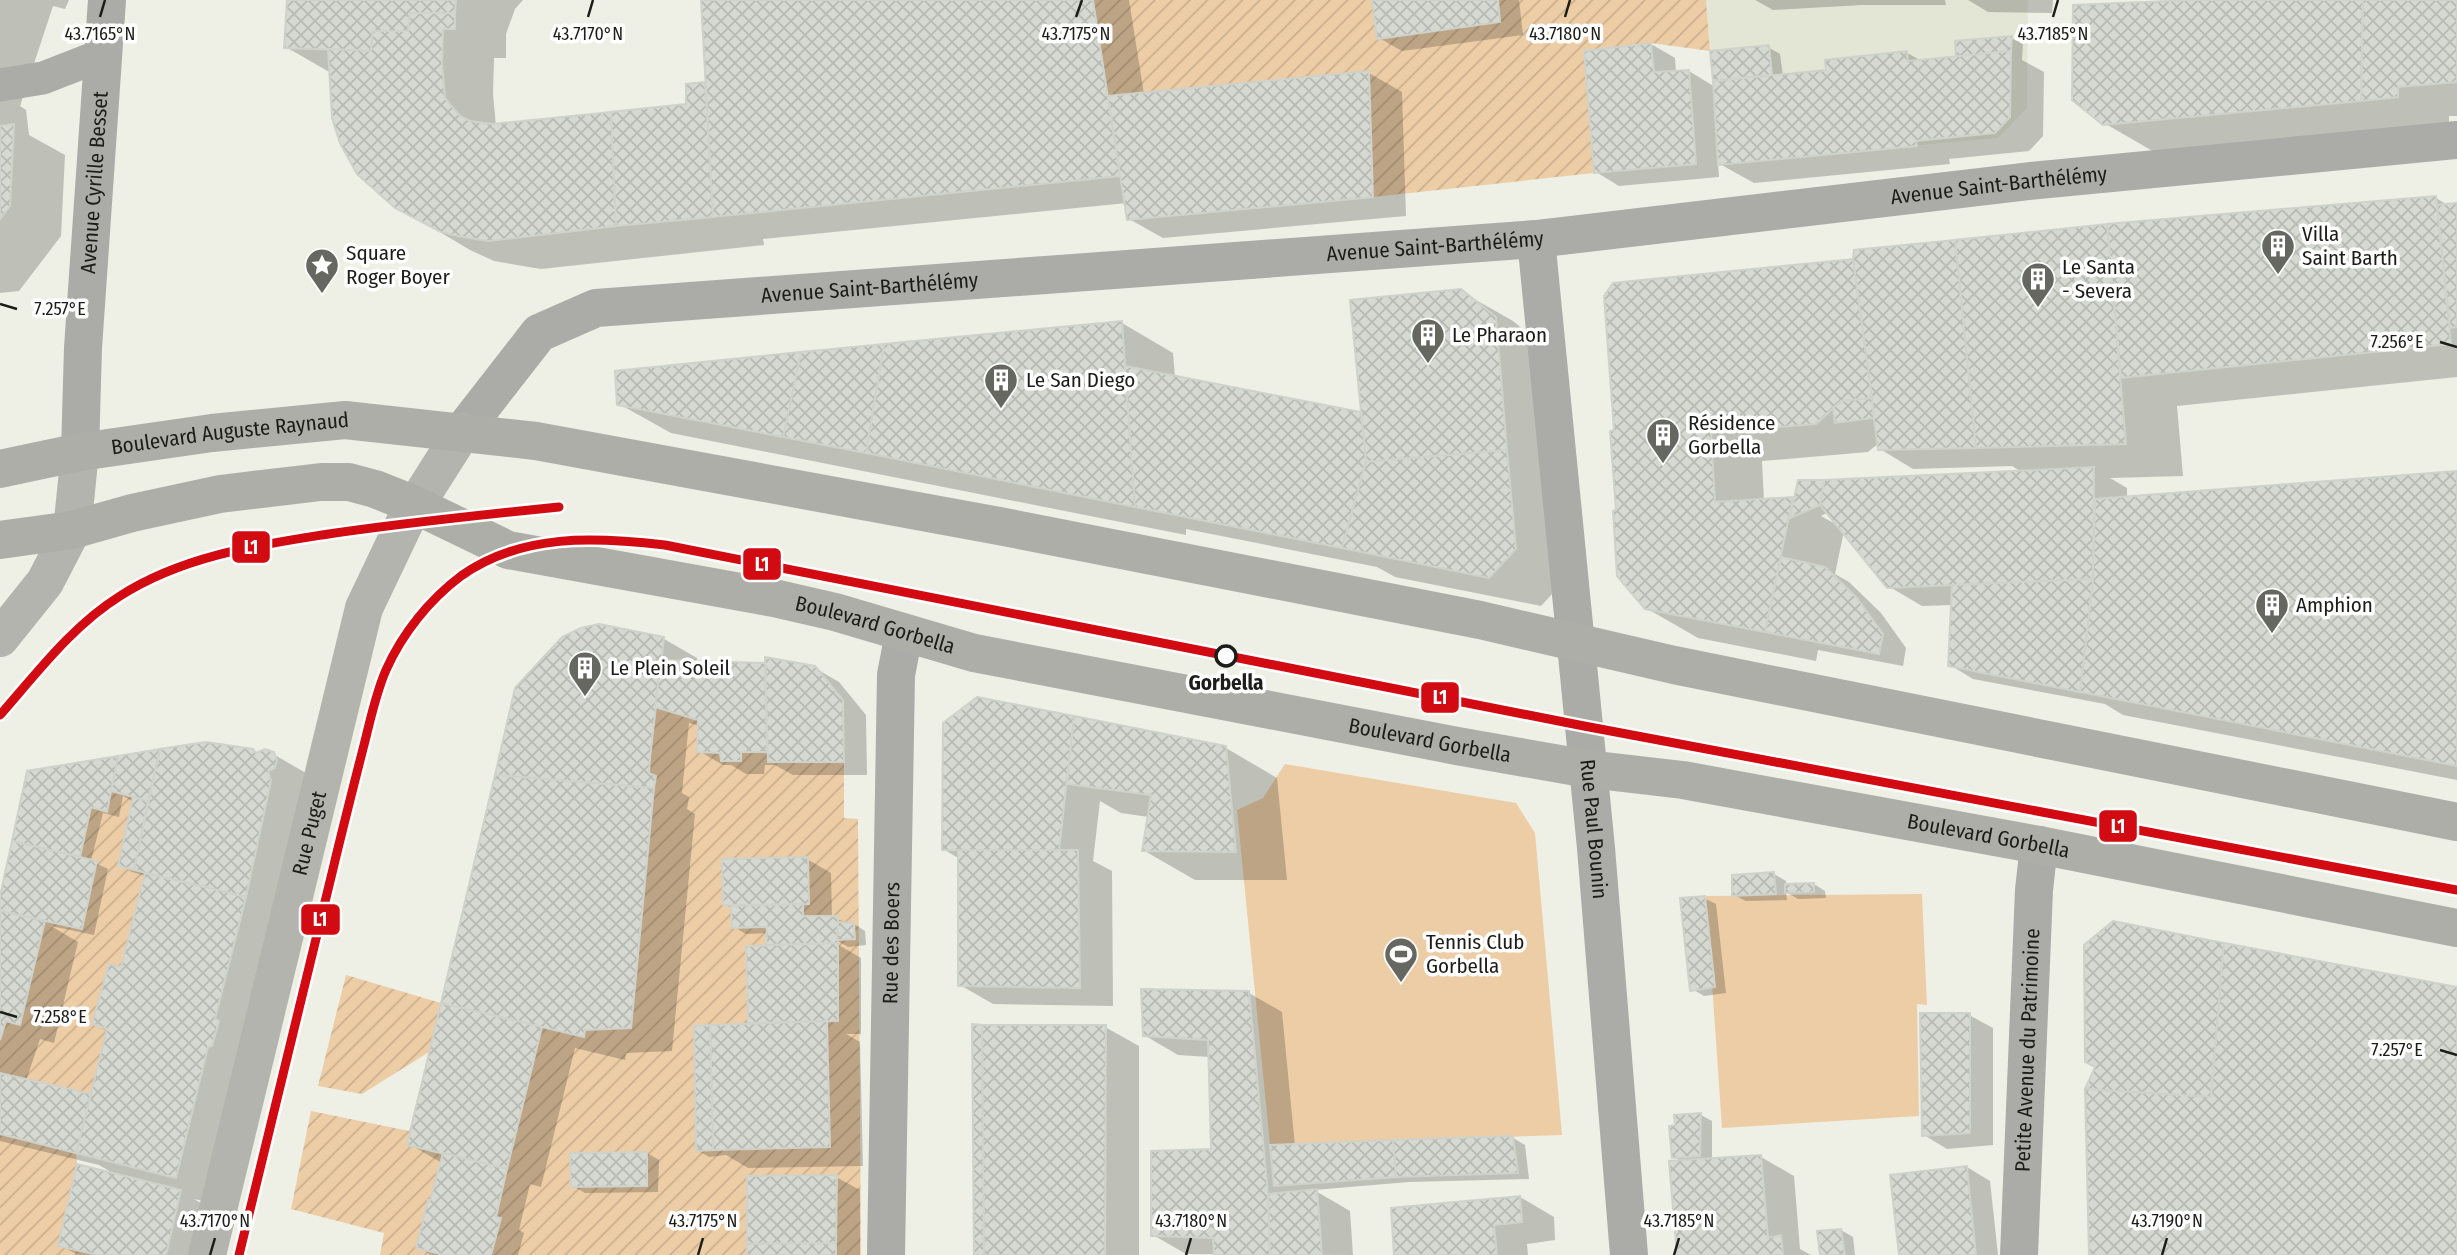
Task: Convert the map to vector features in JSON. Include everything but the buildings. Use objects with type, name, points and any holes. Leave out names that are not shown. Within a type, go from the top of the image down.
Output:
[{"type":"main road","name":"Boulevard Auguste Raynaud","points":[[0,469],[80,452],[212,433],[345,420],[463,432]]},
{"type":"main road","name":"Rue Puget","points":[[207,1255],[364,608],[415,505],[463,432]]},
{"type":"main road","points":[[463,432],[536,441],[985,523],[1480,620],[1687,668],[2457,822]]},
{"type":"main road","name":"Avenue Cyrille Besset","points":[[0,638],[44,582],[72,530],[80,452]]},
{"type":"main road","points":[[0,540],[72,530],[132,513],[220,494],[321,482],[349,482],[415,505]]},
{"type":"main road","name":"Boulevard Gorbella","points":[[415,505],[508,550],[774,598],[835,612],[974,653],[1588,769],[1683,780],[2039,845],[2457,928]]},
{"type":"street","name":"Avenue Cyrille Besset","points":[[80,452],[83,348],[107,0]]},
{"type":"street","name":"Avenue Saint-Barthélémy","points":[[463,432],[539,332],[596,308],[1536,239],[2030,181],[2457,140]]},
{"type":"street","name":"Rue Paul Bounin","points":[[1536,239],[1588,769],[1629,1255]]},
{"type":"street","name":"Rue des Boers","points":[[886,1255],[896,675],[904,633]]},
{"type":"street","name":"Petite Avenue du Patrimoine","points":[[2019,1255],[2034,890],[2039,845]]},
{"type":"lane","points":[[0,85],[43,78],[102,55]]},
{"type":"shaded area","points":[[1093,0],[1706,0],[1710,51],[1651,43],[1584,51],[1594,173],[1373,197],[1369,71],[1108,96]]},
{"type":"shaded area","points":[[1706,0],[2028,0],[2027,108],[1998,138],[1719,163]]},
{"type":"shaded area","points":[[655,707],[844,762],[844,818],[858,819],[861,1255],[380,1255],[384,1233],[291,1209],[311,1111],[409,1131],[429,1052],[362,1094],[318,1086],[346,975],[441,1003],[630,1028]]},
{"type":"shaded area","name":"Tennis Club Gorbella","points":[[1285,764],[1516,803],[1535,833],[1562,1135],[1270,1145],[1237,810],[1263,798]]},
{"type":"shaded area","points":[[111,791],[133,797],[118,866],[145,873],[76,1153],[77,1164],[59,1246],[98,1255],[0,1255],[0,1040],[6,1021],[20,1025],[45,921],[82,929],[97,861],[80,857],[91,807],[107,811]]},
{"type":"shaded area","points":[[1922,894],[1927,1005],[1917,1004],[1919,1116],[1722,1128],[1706,896]]},
{"type":"transit line","name":"L1","points":[[0,715],[86,621],[143,583],[192,562],[296,539],[559,507]]},
{"type":"transit line","name":"L1","points":[[239,1255],[374,705],[386,670],[408,631],[449,585],[484,562],[534,545],[586,540],[665,545],[1584,726],[2457,890]]},
{"type":"place","name":"Villa Saint Barth","points":[[2278,276]]},
{"type":"place","name":"Square Roger Boyer","points":[[322,295]]},
{"type":"place","name":"Le Santa - Severa","points":[[2038,309]]},
{"type":"place","name":"Le Pharaon","points":[[1428,365]]},
{"type":"place","name":"Le San Diego","points":[[1001,410]]},
{"type":"place","name":"Résidence Gorbella","points":[[1663,465]]},
{"type":"place","name":"Amphion","points":[[2272,635]]},
{"type":"place","name":"Gorbella","points":[[1226,656]]},
{"type":"place","name":"Le Plein Soleil","points":[[585,698]]},
{"type":"place","name":"Tennis Club Gorbella","points":[[1401,984]]}]
